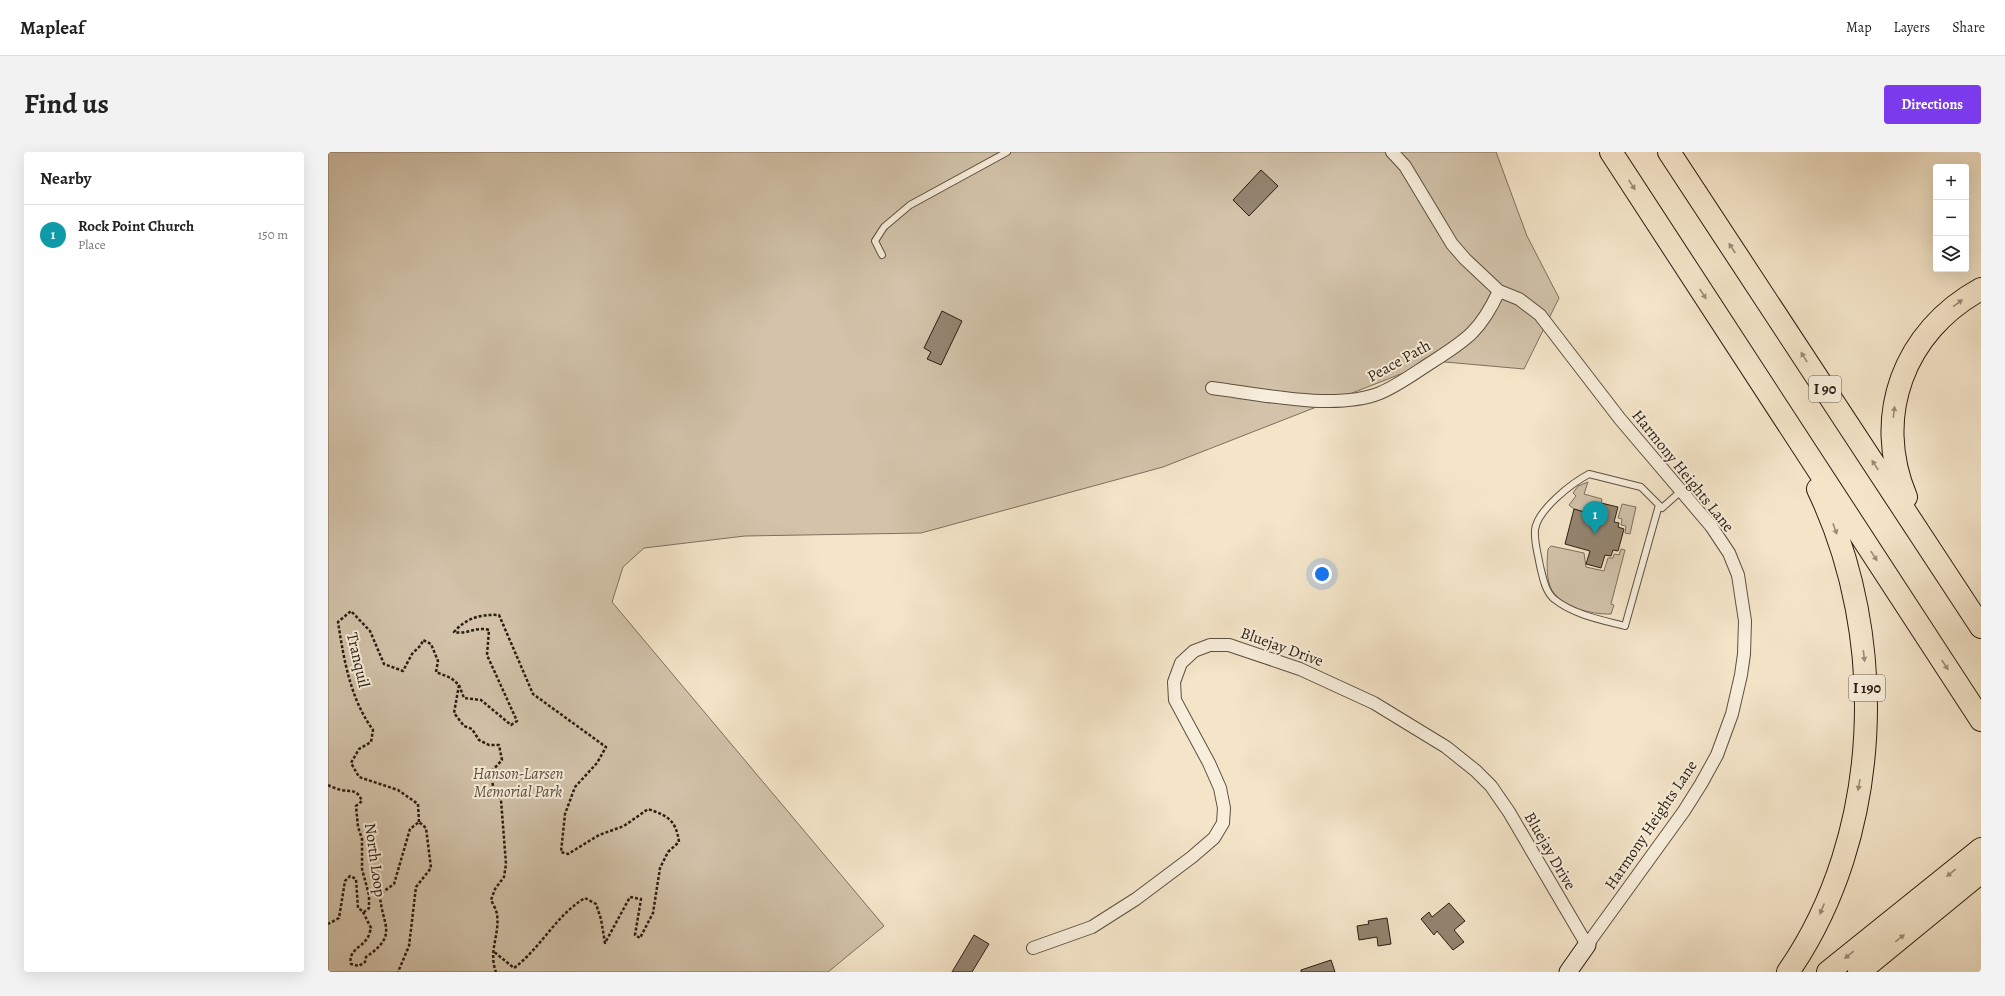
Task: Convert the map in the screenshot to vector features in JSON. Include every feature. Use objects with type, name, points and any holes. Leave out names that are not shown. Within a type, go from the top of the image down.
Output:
[{"type":"highway","points":[[1611,152],[1981,720]]},
{"type":"highway","name":"I 90","points":[[1669,152],[1981,625]]},
{"type":"highway","points":[[1981,289],[1953,307],[1940,318],[1920,341],[1898,390],[1893,421],[1892,445],[1895,467],[1906,498],[1981,625]]},
{"type":"highway","name":"I 190","points":[[1776,406],[1778,415],[1825,503],[1842,550],[1859,623],[1867,696],[1862,770],[1849,835],[1840,864],[1819,918],[1788,972]]},
{"type":"highway","points":[[1828,972],[1981,849]]},
{"type":"highway","points":[[1859,972],[1981,872]]},
{"type":"street","name":"Harmony Heights Lane","points":[[1392,152],[1405,166],[1452,244],[1465,260],[1499,291],[1519,299],[1540,315],[1620,419],[1711,526],[1729,553],[1738,575],[1745,621],[1741,675],[1730,721],[1717,755],[1684,811],[1587,945]]},
{"type":"street","name":"Peace Path","points":[[1212,388],[1324,402],[1359,399],[1380,393],[1464,342],[1490,311],[1499,291]]},
{"type":"street","name":"Bluejay Drive","points":[[1033,948],[1092,927],[1136,899],[1186,862],[1214,838],[1223,823],[1224,808],[1220,788],[1209,763],[1175,700],[1174,682],[1181,663],[1194,650],[1210,645],[1229,645],[1300,669],[1374,703],[1446,747],[1476,771],[1491,786],[1509,812],[1587,945]]},
{"type":"street","points":[[1568,972],[1587,945]]},
{"type":"lane","points":[[882,255],[875,241],[884,227],[910,205],[1007,152]]},
{"type":"lane","points":[[1659,504],[1625,626],[1574,610],[1562,604],[1548,592],[1543,581],[1537,551],[1535,529],[1539,517],[1546,508],[1580,478],[1589,474],[1641,487],[1659,504],[1662,508],[1681,491]]},
{"type":"path","name":"Tranquil","points":[[419,822],[418,804],[398,790],[359,777],[351,763],[359,749],[370,742],[373,730],[363,716],[350,687],[338,622],[350,611],[370,631],[384,664],[402,671],[412,654],[421,645],[423,640],[431,644],[438,660],[436,672],[451,678],[458,685]]},
{"type":"path","points":[[458,685],[464,698],[481,700],[511,726],[517,721],[487,655],[489,630],[481,628],[462,634],[454,632],[462,623],[484,614],[499,616],[533,694],[606,747],[597,763],[575,787],[565,814],[561,852],[568,854],[599,835],[624,826],[648,809],[664,814],[677,827],[679,842],[668,852],[660,868],[653,913],[640,938],[636,935],[641,899],[630,897],[605,943],[601,919],[596,904],[585,898],[572,905],[528,958],[514,968],[493,951]]},
{"type":"path","points":[[458,685],[454,713],[464,726],[472,729],[478,740],[489,745],[499,745],[502,760],[491,772],[493,786],[501,800],[506,864],[504,877],[495,889],[491,900],[497,912],[498,924],[492,962],[496,972]]},
{"type":"path","name":"North Loop","points":[[328,785],[342,790],[353,790],[359,794],[362,801],[356,806],[358,827],[362,839],[362,869],[369,895],[369,908],[364,912],[358,908],[356,878],[350,876],[345,881],[339,918],[328,924]]},
{"type":"path","points":[[364,912],[371,928],[366,940],[354,950],[350,959],[351,964],[359,966],[365,962],[366,956],[379,948],[387,937],[386,920],[380,906],[380,894],[394,884],[410,829],[419,822],[426,828],[431,868],[416,887],[409,946],[398,972]]},
{"type":"green space","name":"Hanson-Larsen Memorial Park","points":[[328,152],[1496,152],[1527,236],[1559,298],[1524,369],[1434,361],[1163,467],[921,533],[745,536],[644,548],[623,567],[612,602],[884,926],[828,972],[328,972]]},
{"type":"green space","points":[[1588,482],[1584,494],[1602,499],[1598,516],[1574,509],[1569,505],[1576,496],[1573,493],[1578,486]]},
{"type":"green space","points":[[1622,504],[1636,507],[1630,534],[1625,533],[1626,526],[1621,525],[1622,519],[1618,518]]},
{"type":"green space","points":[[1551,546],[1584,553],[1586,567],[1604,571],[1608,558],[1613,558],[1614,554],[1619,555],[1621,549],[1625,550],[1611,604],[1614,605],[1611,614],[1594,613],[1576,608],[1567,604],[1554,593],[1550,586],[1547,572],[1548,549]]},
{"type":"building","points":[[1261,170],[1278,186],[1249,216],[1233,200]]},
{"type":"building","points":[[942,311],[962,321],[941,365],[927,359],[931,352],[924,348]]},
{"type":"building","points":[[1601,503],[1618,507],[1614,522],[1619,523],[1618,527],[1624,529],[1618,551],[1613,550],[1611,556],[1605,555],[1601,568],[1586,564],[1590,551],[1565,544],[1574,509],[1598,516]]},
{"type":"building","points":[[1449,903],[1465,921],[1454,930],[1464,942],[1453,950],[1437,931],[1434,935],[1421,919],[1429,912],[1432,917]]},
{"type":"building","points":[[1387,918],[1391,944],[1378,946],[1377,937],[1359,940],[1357,926],[1369,924],[1368,921]]},
{"type":"building","points":[[974,935],[989,944],[972,972],[952,972]]},
{"type":"building","points":[[1331,960],[1335,972],[1301,972],[1301,970]]},
{"type":"place","name":"Rock Point Church","points":[[1595,534]]}]
